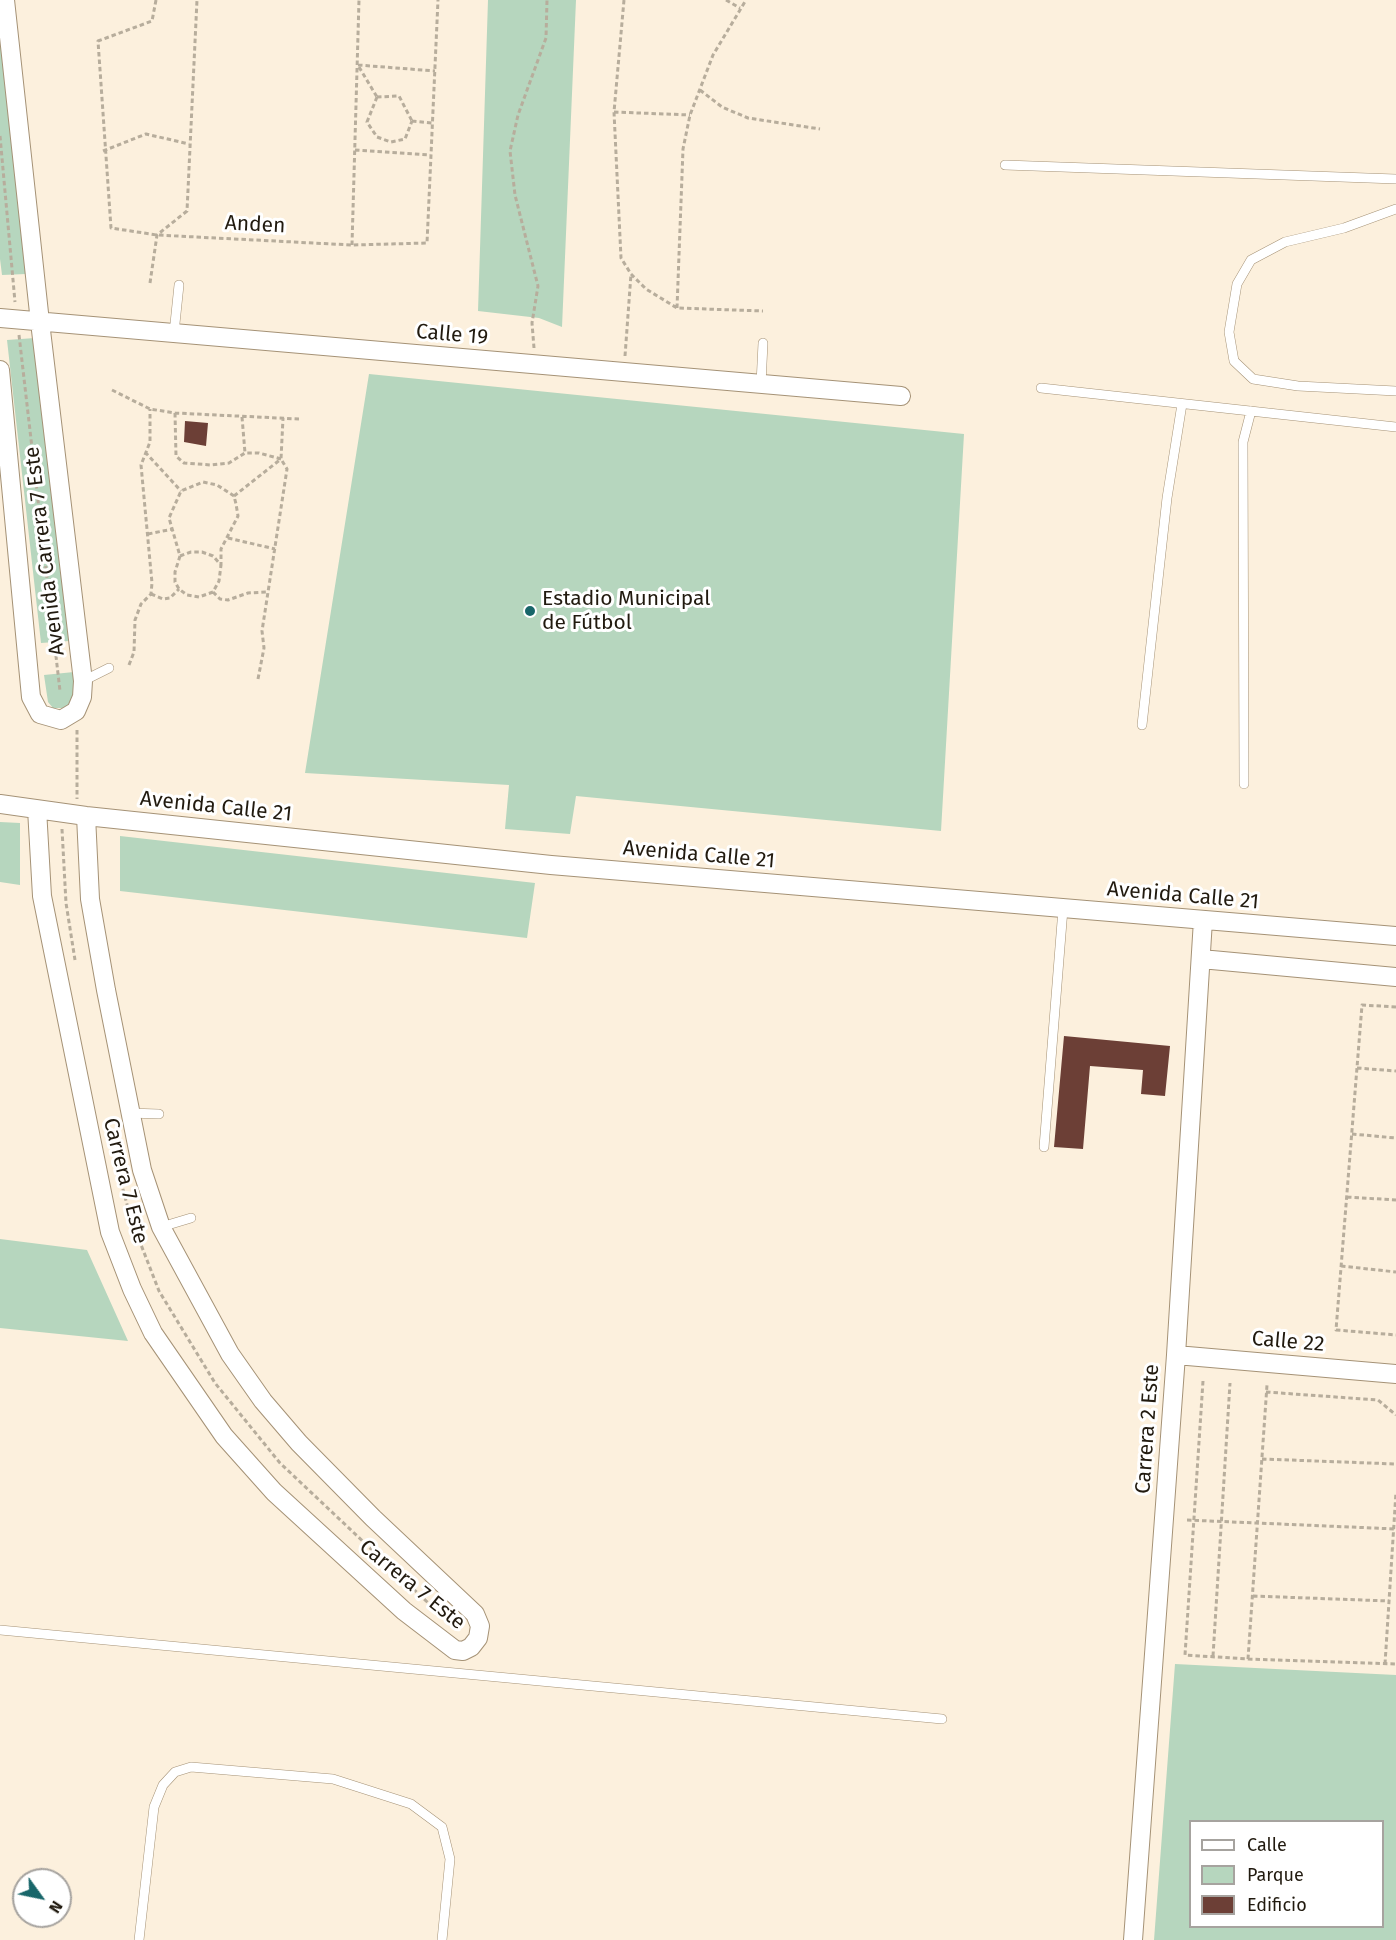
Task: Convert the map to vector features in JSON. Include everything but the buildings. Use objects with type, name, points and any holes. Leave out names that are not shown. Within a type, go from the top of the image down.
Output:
[{"type":"street","name":"Avenida Carrera 7 Este","points":[[0,370],[31,697],[40,714],[62,720],[76,711],[82,697],[83,681],[5,0]]},
{"type":"street","name":"Calle 19","points":[[8,319],[901,396]]},
{"type":"street","name":"Avenida Calle 21","points":[[0,804],[82,815],[551,865],[1396,936]]},
{"type":"street","name":"Carrera 7 Este","points":[[37,809],[42,896],[110,1232],[132,1289],[153,1333],[224,1436],[274,1492],[344,1559],[404,1611],[454,1650],[463,1651],[471,1647],[478,1638],[480,1626],[475,1614],[373,1518],[299,1443],[263,1401],[219,1335],[161,1227],[142,1170],[129,1113],[90,899],[82,815]]},
{"type":"street","name":"Carrera 2 Este","points":[[1133,1940],[1176,1355],[1203,920]]},
{"type":"street","points":[[1201,959],[1396,977]]},
{"type":"street","name":"Calle 22","points":[[1176,1355],[1396,1374]]},
{"type":"lane","points":[[1005,165],[1396,179]]},
{"type":"lane","points":[[1396,209],[1344,228],[1285,242],[1251,260],[1237,284],[1228,332],[1234,362],[1253,379],[1298,386],[1396,390]]},
{"type":"lane","points":[[174,333],[179,285]]},
{"type":"lane","points":[[760,384],[763,343]]},
{"type":"lane","points":[[1041,388],[1396,427]]},
{"type":"lane","points":[[1142,725],[1167,498],[1182,404]]},
{"type":"lane","points":[[1244,784],[1243,442],[1251,411]]},
{"type":"lane","points":[[83,681],[110,668]]},
{"type":"lane","points":[[1044,1147],[1063,909]]},
{"type":"lane","points":[[129,1113],[159,1114]]},
{"type":"lane","points":[[161,1227],[190,1218]]},
{"type":"lane","points":[[0,1630],[942,1719]]},
{"type":"lane","points":[[139,1940],[154,1807],[163,1785],[175,1772],[191,1767],[333,1779],[411,1804],[442,1827],[450,1859],[442,1940]]},
{"type":"path","name":"Anden","points":[[156,0],[152,21],[98,41],[111,228],[157,235],[352,244],[427,243],[438,0]]},
{"type":"path","points":[[150,283],[157,235],[187,211],[196,0]]},
{"type":"path","points":[[352,244],[359,0]]},
{"type":"path","points":[[534,365],[532,323],[538,286],[515,195],[510,151],[518,115],[546,38],[547,0]]},
{"type":"path","points":[[624,0],[614,112],[618,242],[621,258],[631,274],[646,289],[677,308],[763,311]]},
{"type":"path","points":[[726,0],[740,8]]},
{"type":"path","points":[[677,308],[683,149],[690,115],[713,55],[746,0]]},
{"type":"path","points":[[358,65],[435,71]]},
{"type":"path","points":[[358,65],[377,97]]},
{"type":"path","points":[[700,90],[722,107],[748,118],[820,129]]},
{"type":"path","points":[[399,96],[412,121],[405,139],[391,142],[377,136],[367,122],[377,97],[399,96]]},
{"type":"path","points":[[614,112],[690,115]]},
{"type":"path","points":[[412,121],[432,123]]},
{"type":"path","points":[[104,151],[146,134],[189,144]]},
{"type":"path","points":[[0,136],[8,319],[60,691]]},
{"type":"path","points":[[355,150],[430,155]]},
{"type":"path","points":[[624,372],[631,274]]},
{"type":"path","points":[[111,390],[150,409],[175,413],[298,419]]},
{"type":"path","points":[[129,665],[134,651],[135,620],[141,604],[151,594],[152,583],[141,465],[150,442],[150,409]]},
{"type":"path","points":[[175,413],[176,456],[184,463],[229,463],[245,453],[259,453],[281,459]]},
{"type":"path","points":[[242,417],[245,453]]},
{"type":"path","points":[[258,679],[264,648],[262,631],[287,469],[281,459],[283,418]]},
{"type":"path","points":[[145,452],[181,491]]},
{"type":"path","points":[[234,496],[281,459]]},
{"type":"path","points":[[203,482],[217,485],[234,496],[238,516],[221,549],[219,581],[213,592],[199,597],[187,595],[179,589],[175,582],[175,572],[180,556],[169,518],[181,491],[203,482]]},
{"type":"path","points":[[148,534],[172,529]]},
{"type":"path","points":[[228,538],[274,549]]},
{"type":"path","points":[[180,556],[191,552],[202,552],[213,556],[221,565]]},
{"type":"path","points":[[151,594],[163,599],[170,598],[179,589]]},
{"type":"path","points":[[213,592],[220,599],[228,600],[248,592],[268,592]]},
{"type":"path","points":[[76,711],[82,815]]},
{"type":"path","points":[[1396,1007],[1362,1005],[1336,1330],[1396,1335]]},
{"type":"path","points":[[1357,1068],[1396,1071]]},
{"type":"path","points":[[1352,1134],[1396,1138]]},
{"type":"path","points":[[1347,1197],[1396,1200]]},
{"type":"path","points":[[1341,1266],[1396,1272]]},
{"type":"path","points":[[1203,1381],[1185,1655],[1396,1664]]},
{"type":"path","points":[[1213,1656],[1230,1383]]},
{"type":"path","points":[[1248,1659],[1267,1385]]},
{"type":"path","points":[[1266,1392],[1377,1400],[1396,1416]]},
{"type":"path","points":[[1262,1459],[1396,1464]]},
{"type":"path","points":[[1385,1664],[1396,1492]]},
{"type":"path","points":[[1187,1520],[1395,1529]]},
{"type":"path","points":[[1252,1596],[1389,1601]]},
{"type":"green space","points":[[488,0],[576,0],[562,327],[539,318],[478,311]]},
{"type":"green space","points":[[0,17],[26,274],[2,275],[0,259]]},
{"type":"green space","points":[[35,338],[69,641],[41,643],[7,340]]},
{"type":"green space","points":[[369,374],[964,434],[941,831],[576,796],[570,834],[505,829],[509,785],[305,773]]},
{"type":"green space","points":[[74,672],[77,691],[74,702],[64,708],[53,708],[48,702],[44,675]]},
{"type":"green space","points":[[0,822],[20,823],[20,885],[0,882]]},
{"type":"green space","points":[[120,836],[535,883],[527,938],[120,891]]},
{"type":"green space","points":[[0,1239],[87,1250],[128,1341],[0,1328]]},
{"type":"green space","points":[[1175,1664],[1396,1675],[1396,1940],[1154,1940]]},
{"type":"place","name":"Estadio Municipal de Fútbol","points":[[530,611]]}]
